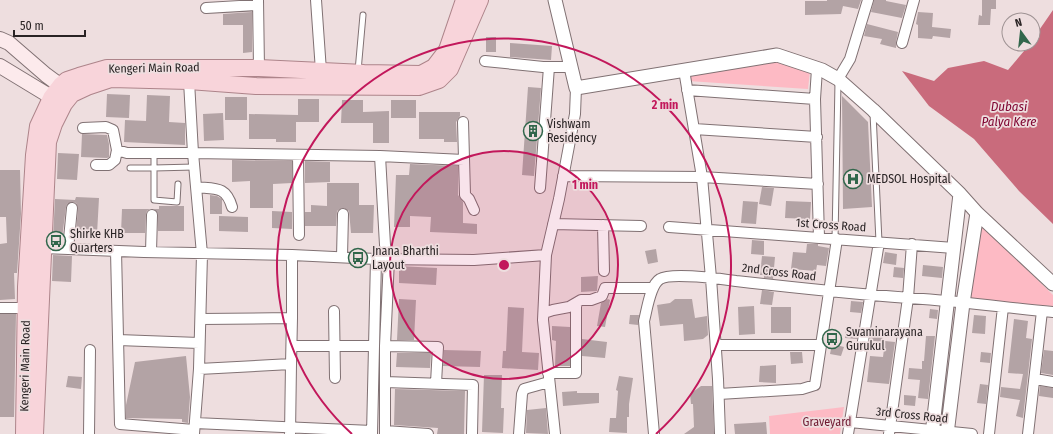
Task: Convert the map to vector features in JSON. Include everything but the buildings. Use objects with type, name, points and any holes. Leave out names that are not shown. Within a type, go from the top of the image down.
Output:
[{"type":"main road","name":"Kengeri Main Road","points":[[35,434],[48,142],[67,80],[107,68],[259,68],[358,73],[422,74],[434,67],[446,50],[464,0]]},
{"type":"main road","name":"Kengeri Main Road","points":[[24,434],[26,308],[34,155],[38,126],[62,95],[111,79],[189,81],[256,86],[419,87],[439,80],[450,69],[480,0]]},
{"type":"main road","points":[[0,39],[9,43],[32,62],[46,75],[62,95]]},
{"type":"main road","points":[[18,76],[24,73],[32,62]]},
{"type":"main road","points":[[0,66],[18,76],[62,95]]},
{"type":"street","points":[[316,0],[321,71]]},
{"type":"street","points":[[555,0],[576,88],[575,114],[546,255],[544,313],[555,434]]},
{"type":"street","points":[[838,79],[850,59],[868,0]]},
{"type":"street","points":[[902,43],[914,0]]},
{"type":"street","points":[[206,8],[258,2],[259,68]]},
{"type":"street","points":[[576,88],[777,55],[817,69],[838,79],[873,110],[960,194],[976,213],[1053,284]]},
{"type":"street","points":[[485,60],[549,67],[571,67]]},
{"type":"street","points":[[540,188],[549,67]]},
{"type":"street","points":[[817,69],[816,99],[819,237]]},
{"type":"street","points":[[684,70],[702,177],[716,344],[720,434]]},
{"type":"street","points":[[189,81],[194,167],[202,254],[199,369],[194,429]]},
{"type":"street","points":[[687,90],[816,99]]},
{"type":"street","points":[[463,122],[465,195],[470,199],[474,210]]},
{"type":"street","points":[[83,128],[106,127],[113,130],[117,150],[115,160],[109,165],[96,165]]},
{"type":"street","points":[[694,129],[817,137]]},
{"type":"street","points":[[117,150],[127,153],[380,156],[464,160]]},
{"type":"street","points":[[298,155],[299,235]]},
{"type":"street","points":[[380,156],[385,245],[390,259],[385,346],[385,433],[428,434]]},
{"type":"street","points":[[563,176],[702,177],[818,184]]},
{"type":"street","points":[[196,187],[216,189],[223,192],[229,196],[232,207]]},
{"type":"street","points":[[933,432],[960,194]]},
{"type":"street","points":[[68,249],[72,208]]},
{"type":"street","points":[[947,433],[976,213]]},
{"type":"street","points":[[342,257],[343,214]]},
{"type":"street","points":[[151,252],[152,215]]},
{"type":"street","points":[[553,224],[641,226]]},
{"type":"street","points":[[603,225],[604,271]]},
{"type":"street","name":"1st Cross Road","points":[[669,227],[954,248]]},
{"type":"street","points":[[719,394],[802,389],[815,385],[830,291],[836,239]]},
{"type":"street","points":[[848,434],[878,242]]},
{"type":"street","points":[[890,430],[908,298],[912,244]]},
{"type":"street","points":[[116,251],[120,424],[194,429],[372,432],[376,259],[385,245]]},
{"type":"street","points":[[43,248],[202,254],[292,255],[376,259],[474,260],[546,255]]},
{"type":"street","points":[[290,431],[292,255]]},
{"type":"street","name":"2nd Cross Road","points":[[654,288],[660,279],[670,276],[711,278],[1053,312]]},
{"type":"street","points":[[544,313],[581,300],[591,300],[602,296],[605,288],[654,288],[644,321],[654,434]]},
{"type":"street","points":[[519,434],[522,394],[524,389],[549,377],[576,373],[576,303]]},
{"type":"street","points":[[989,434],[1003,307]]},
{"type":"street","points":[[0,308],[26,308]]},
{"type":"street","points":[[334,311],[335,378]]},
{"type":"street","points":[[1028,434],[1042,311]]},
{"type":"street","points":[[201,319],[292,318]]},
{"type":"street","points":[[118,340],[199,343]]},
{"type":"street","points":[[716,344],[821,345]]},
{"type":"street","points":[[292,346],[374,346]]},
{"type":"street","points":[[385,346],[438,348],[436,383]]},
{"type":"street","points":[[89,434],[90,350]]},
{"type":"street","points":[[199,369],[291,364]]},
{"type":"street","points":[[1035,379],[1053,382]]},
{"type":"street","points":[[385,382],[473,385],[472,434]]},
{"type":"street","name":"3rd Cross Road","points":[[850,422],[890,430],[972,434]]},
{"type":"lane","points":[[358,73],[363,15]]},
{"type":"lane","points":[[836,239],[838,79]]},
{"type":"lane","points":[[873,110],[878,242]]},
{"type":"lane","points":[[154,153],[154,200],[177,202],[178,184]]},
{"type":"lane","points":[[130,168],[194,167]]},
{"type":"green space","points":[[788,55],[810,71],[808,89],[688,81],[687,73]]},
{"type":"green space","points":[[981,225],[1053,295],[1053,306],[970,300]]},
{"type":"green space","name":"Graveyard","points":[[844,407],[840,434],[770,434],[769,416]]},
{"type":"water","name":"Dubasi Palya Kere","points":[[1053,10],[1053,224],[1019,191],[974,139],[929,106],[902,71],[934,81],[948,68],[984,61],[1008,70],[1023,52],[1041,52],[1041,27]]},
{"type":"place","name":"Vishwam Residency","points":[[533,131]]},
{"type":"place","name":"MEDSOL Hospital","points":[[853,179]]},
{"type":"place","name":"Shirke KHB Quarters","points":[[56,241]]},
{"type":"place","name":"Jnana Bharthi Layout","points":[[358,258]]},
{"type":"place","name":"Swaminarayana Gurukul","points":[[832,339]]}]
